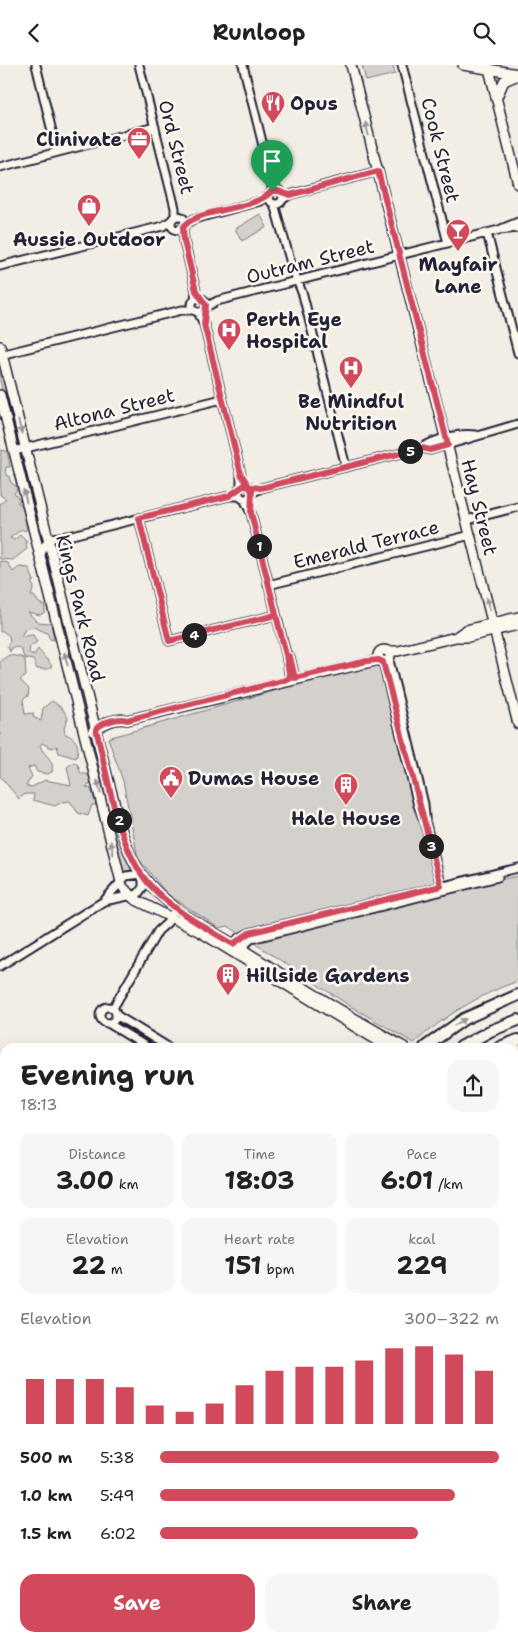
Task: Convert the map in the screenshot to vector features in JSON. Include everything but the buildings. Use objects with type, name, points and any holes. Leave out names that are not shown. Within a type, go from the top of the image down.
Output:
[{"type":"highway","points":[[431,1043],[464,1019],[518,995]]},
{"type":"highway","points":[[468,1043],[490,1031],[518,1021]]},
{"type":"main road","name":"Hay Street","points":[[351,65],[518,724]]},
{"type":"main road","points":[[463,65],[488,67],[518,74]]},
{"type":"main road","points":[[488,67],[518,184]]},
{"type":"main road","points":[[496,99],[504,81],[518,74]]},
{"type":"main road","name":"Kings Park Road","points":[[1,352],[126,844],[142,875],[173,912]]},
{"type":"main road","name":"Kings Park Road","points":[[0,395],[92,761],[120,881]]},
{"type":"main road","points":[[78,706],[86,721],[97,728],[124,724],[127,720],[384,657],[398,651],[456,637],[468,637],[518,617]]},
{"type":"main road","points":[[494,627],[518,625]]},
{"type":"main road","points":[[92,761],[91,735],[97,728]]},
{"type":"main road","points":[[120,881],[131,897],[156,910],[173,912],[382,1043]]},
{"type":"main road","points":[[234,949],[397,1043]]},
{"type":"street","points":[[36,65],[57,152]]},
{"type":"street","name":"Ord Street","points":[[140,65],[179,222]]},
{"type":"street","points":[[243,65],[279,215],[303,295],[346,467]]},
{"type":"street","name":"Cook Street","points":[[402,65],[448,243]]},
{"type":"street","points":[[0,167],[155,127]]},
{"type":"street","points":[[0,267],[290,195],[378,171]]},
{"type":"street","points":[[179,222],[292,679]]},
{"type":"street","name":"Outram Street","points":[[499,230],[518,222]]},
{"type":"street","name":"Outram Street","points":[[1,352],[182,310],[499,230],[518,228]]},
{"type":"street","points":[[487,233],[518,353]]},
{"type":"street","name":"Altona Street","points":[[14,451],[222,399]]},
{"type":"street","points":[[40,557],[52,538],[68,536],[422,448],[430,450],[447,442],[467,440],[474,435],[518,424]]},
{"type":"street","points":[[467,520],[518,507]]},
{"type":"street","points":[[139,518],[169,641],[276,615]]},
{"type":"street","points":[[33,530],[48,542]]},
{"type":"street","name":"Emerald Terrace","points":[[268,585],[471,535]]},
{"type":"street","points":[[384,657],[424,804],[425,823],[441,889]]},
{"type":"street","points":[[441,889],[518,867]]},
{"type":"street","points":[[234,949],[249,933],[518,872]]},
{"type":"street","points":[[0,965],[104,901],[120,881],[128,875],[142,875],[140,892],[131,897],[104,901]]},
{"type":"street","points":[[156,910],[160,917],[158,931]]},
{"type":"street","points":[[108,1023],[114,1021],[114,1012],[158,931],[167,923],[173,912]]},
{"type":"street","points":[[140,1043],[102,1020],[100,1011],[106,1007],[162,1043]]},
{"type":"shaded area","points":[[362,65],[393,65],[395,74],[366,81]]},
{"type":"shaded area","points":[[260,214],[267,227],[242,241],[235,229]]},
{"type":"shaded area","points":[[0,360],[20,445],[16,444],[0,381]]},
{"type":"shaded area","points":[[1,450],[7,451],[10,467],[6,467],[5,473],[9,476],[11,483],[16,486],[17,490],[14,493],[20,500],[17,502],[22,505],[27,529],[25,531],[22,529],[10,538],[14,540],[20,535],[26,541],[27,549],[13,560],[0,559],[0,504],[6,499],[0,495]]},
{"type":"shaded area","points":[[23,454],[44,535],[37,530],[19,455]]},
{"type":"shaded area","points":[[45,548],[90,722],[82,711],[50,582]]},
{"type":"shaded area","points":[[0,561],[8,563],[13,572],[19,567],[29,568],[34,581],[31,582],[34,587],[31,596],[34,596],[39,603],[45,606],[45,612],[40,615],[28,612],[37,622],[51,623],[54,640],[50,639],[47,633],[34,627],[25,629],[21,636],[33,635],[37,642],[30,646],[29,653],[34,655],[38,649],[52,666],[48,669],[37,669],[33,660],[24,658],[21,648],[12,647],[10,652],[7,646],[10,641],[9,636],[3,631],[0,632]]},
{"type":"shaded area","points":[[9,655],[21,657],[25,660],[26,676],[20,680],[29,689],[28,696],[23,699],[25,714],[34,713],[33,717],[41,721],[43,708],[52,701],[62,708],[68,718],[64,728],[65,734],[72,737],[78,746],[76,758],[59,753],[57,746],[52,748],[42,743],[40,746],[51,761],[52,772],[47,774],[37,772],[34,766],[28,768],[32,776],[26,786],[32,787],[45,780],[71,785],[67,767],[74,762],[78,765],[81,774],[86,774],[91,778],[91,784],[86,787],[91,789],[96,805],[92,805],[88,816],[78,813],[70,801],[62,802],[55,806],[33,800],[34,794],[25,794],[19,799],[0,776],[0,661]]},
{"type":"shaded area","points":[[390,658],[448,890],[518,876],[518,981],[489,993],[463,1007],[414,1043],[350,1006],[228,926],[219,928],[167,894],[138,858],[123,781],[108,738]]},
{"type":"shaded area","points":[[93,734],[124,854],[131,870],[122,875],[92,741]]},
{"type":"place","name":"Opus","points":[[273,124]]},
{"type":"place","name":"Clinivate","points":[[139,160]]},
{"type":"place","name":"Aussie Outdoor","points":[[89,227]]},
{"type":"place","name":"Mayfair Lane","points":[[458,252]]},
{"type":"place","name":"Perth Eye Hospital","points":[[229,351]]},
{"type":"place","name":"Be Mindful Nutrition","points":[[351,389]]},
{"type":"place","name":"Dumas House","points":[[171,799]]},
{"type":"place","name":"Hale House","points":[[346,806]]},
{"type":"place","name":"Hillside Gardens","points":[[228,996]]},
{"type":"route","points":[[272,191],[260,201],[194,219],[185,224],[183,228],[184,241],[196,291],[206,305],[204,324],[241,474],[248,486],[252,491],[251,513],[286,655],[290,679],[127,720],[122,719],[99,725],[96,729],[126,844],[141,874],[160,895],[176,908],[233,944],[249,933],[441,886],[425,823],[418,805],[383,662],[379,660],[367,661],[295,678],[290,657],[286,655],[276,615],[169,641],[139,518],[229,496],[243,486],[248,486],[261,488],[422,448],[430,450],[448,445],[378,171],[290,195],[272,191]]}]
